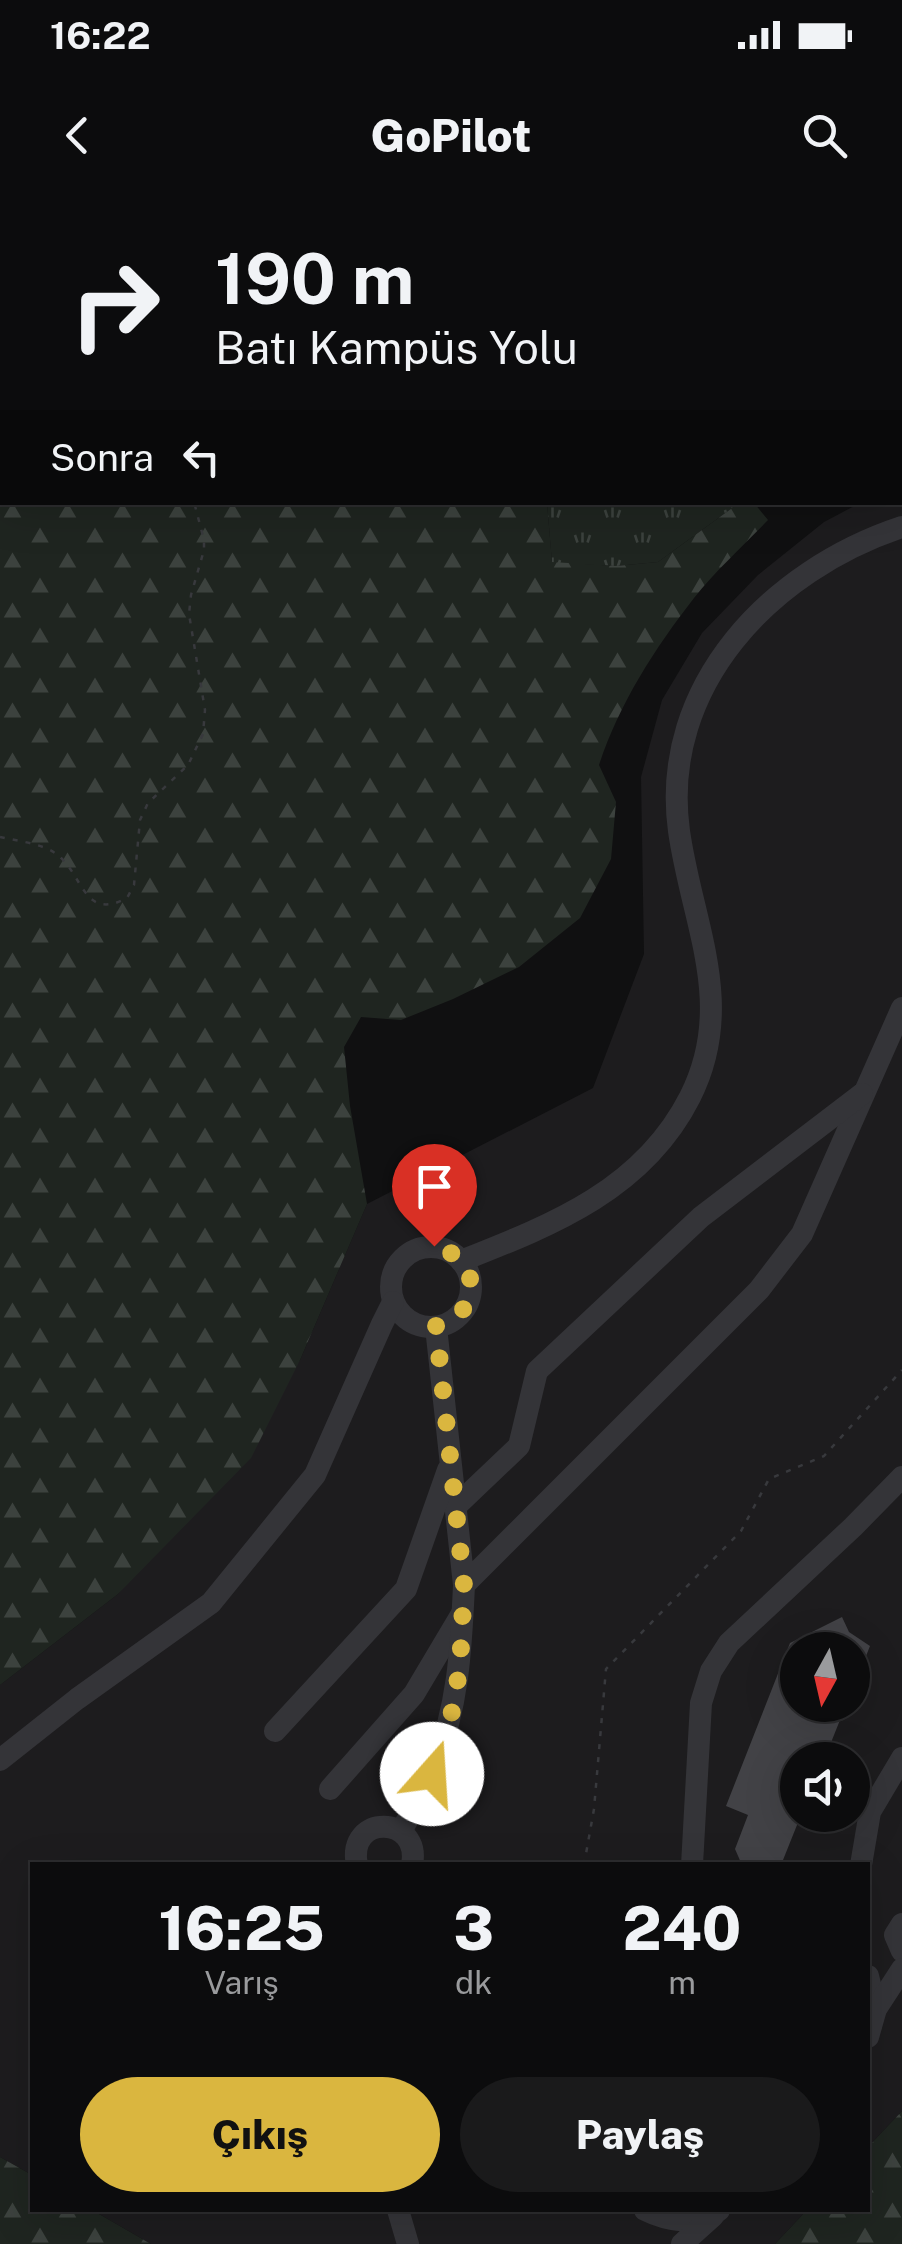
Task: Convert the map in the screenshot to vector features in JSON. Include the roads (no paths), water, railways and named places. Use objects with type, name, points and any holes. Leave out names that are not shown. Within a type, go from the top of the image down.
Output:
[{"type":"lane","points":[[462,1262],[522,1237],[611,1190],[650,1154],[676,1120],[700,1071],[712,1015],[710,982],[676,805],[682,744],[692,712],[711,671],[729,646],[773,600],[832,556],[902,526]]},
{"type":"lane","points":[[464,1585],[745,1304],[784,1260],[802,1234],[902,1008]]},
{"type":"lane","points":[[456,1507],[518,1446],[538,1371],[701,1218],[864,1092]]},
{"type":"lane","points":[[434,1246],[447,1250],[462,1262],[471,1280],[467,1305],[448,1323],[423,1326],[410,1322],[393,1302],[390,1289],[398,1263],[407,1253],[420,1248],[434,1246]]},
{"type":"lane","points":[[0,1760],[211,1603],[315,1475],[393,1302]]},
{"type":"lane","points":[[402,1832],[432,1774],[450,1722],[460,1667],[464,1585],[436,1326]]},
{"type":"lane","points":[[275,1731],[406,1589],[450,1462]]},
{"type":"lane","points":[[692,1862],[701,1703],[711,1671],[729,1643],[902,1477]]},
{"type":"lane","points":[[330,1789],[414,1694],[463,1612]]},
{"type":"lane","points":[[862,1862],[870,1812],[902,1758]]},
{"type":"lane","points":[[357,1862],[356,1850],[365,1833],[383,1826],[402,1832],[412,1847],[412,1862]]},
{"type":"lane","points":[[902,1924],[896,1935],[902,1951]]},
{"type":"lane","points":[[870,2030],[876,2009],[902,1969]]},
{"type":"lane","points":[[870,1984],[876,2009]]},
{"type":"lane","points":[[399,2212],[408,2244]]},
{"type":"lane","points":[[650,2212],[661,2218],[687,2221],[716,2213]]},
{"type":"lane","points":[[682,2244],[716,2213]]}]
